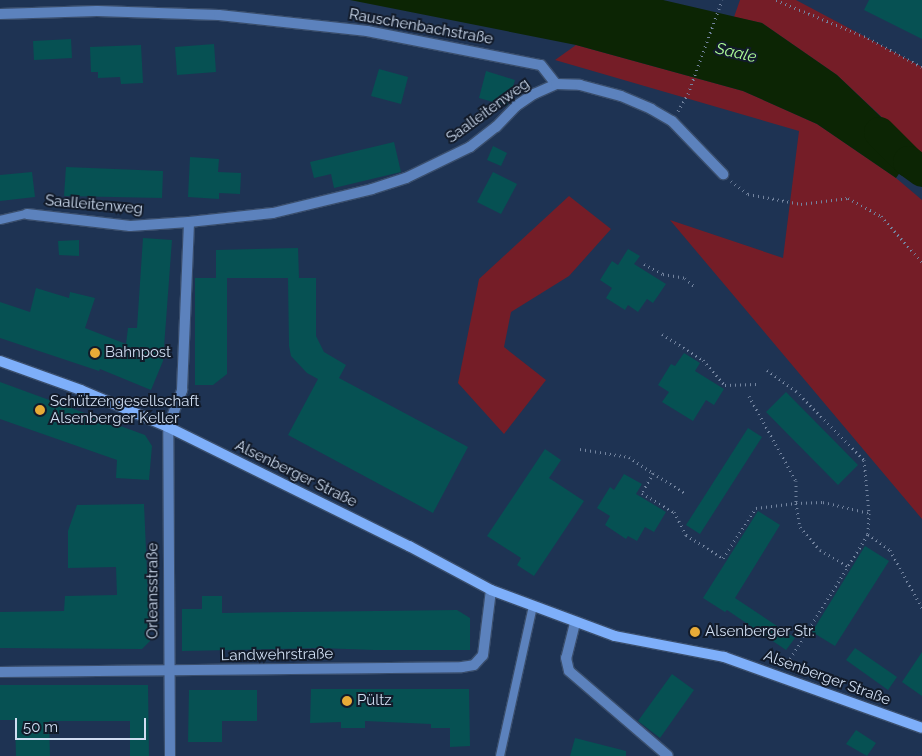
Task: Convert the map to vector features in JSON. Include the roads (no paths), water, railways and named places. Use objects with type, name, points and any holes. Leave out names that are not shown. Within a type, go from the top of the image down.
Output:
[{"type":"street","name":"Rauschenbachstraße","points":[[0,14],[97,11],[219,15],[367,31],[541,65],[556,84]]},
{"type":"street","name":"Saalleitenweg","points":[[27,214],[130,226],[189,222],[274,213],[372,189],[406,178],[470,147],[496,128],[516,106],[534,94],[556,84],[580,85],[621,96],[651,109],[672,121],[723,174]]},
{"type":"street","points":[[168,427],[182,390],[189,222]]},
{"type":"street","name":"Alsenberger Straße","points":[[0,361],[81,390],[168,427],[409,546],[491,590],[575,623],[615,636],[724,658],[922,728]]},
{"type":"street","name":"Orleansstraße","points":[[168,427],[170,756]]},
{"type":"street","name":"Landwehrstraße","points":[[0,672],[462,667],[474,665],[483,655],[491,590]]},
{"type":"street","points":[[575,623],[566,658],[569,671],[668,756]]},
{"type":"lane","points":[[0,220],[27,214]]},
{"type":"lane","points":[[500,756],[533,606]]},
{"type":"water","points":[[350,0],[663,0],[762,23],[837,75],[920,154],[908,161],[896,178],[817,124],[743,91],[576,45]]},
{"type":"waterway","name":"Saale","points":[[879,132],[908,161],[922,171]]},
{"type":"place","name":"Bahnpost","points":[[95,353]]},
{"type":"place","name":"Schützengesellschaft Alsenberger Keller","points":[[40,410]]},
{"type":"place","name":"Alsenberger Str.","points":[[695,632]]},
{"type":"place","name":"Pültz","points":[[347,701]]}]
